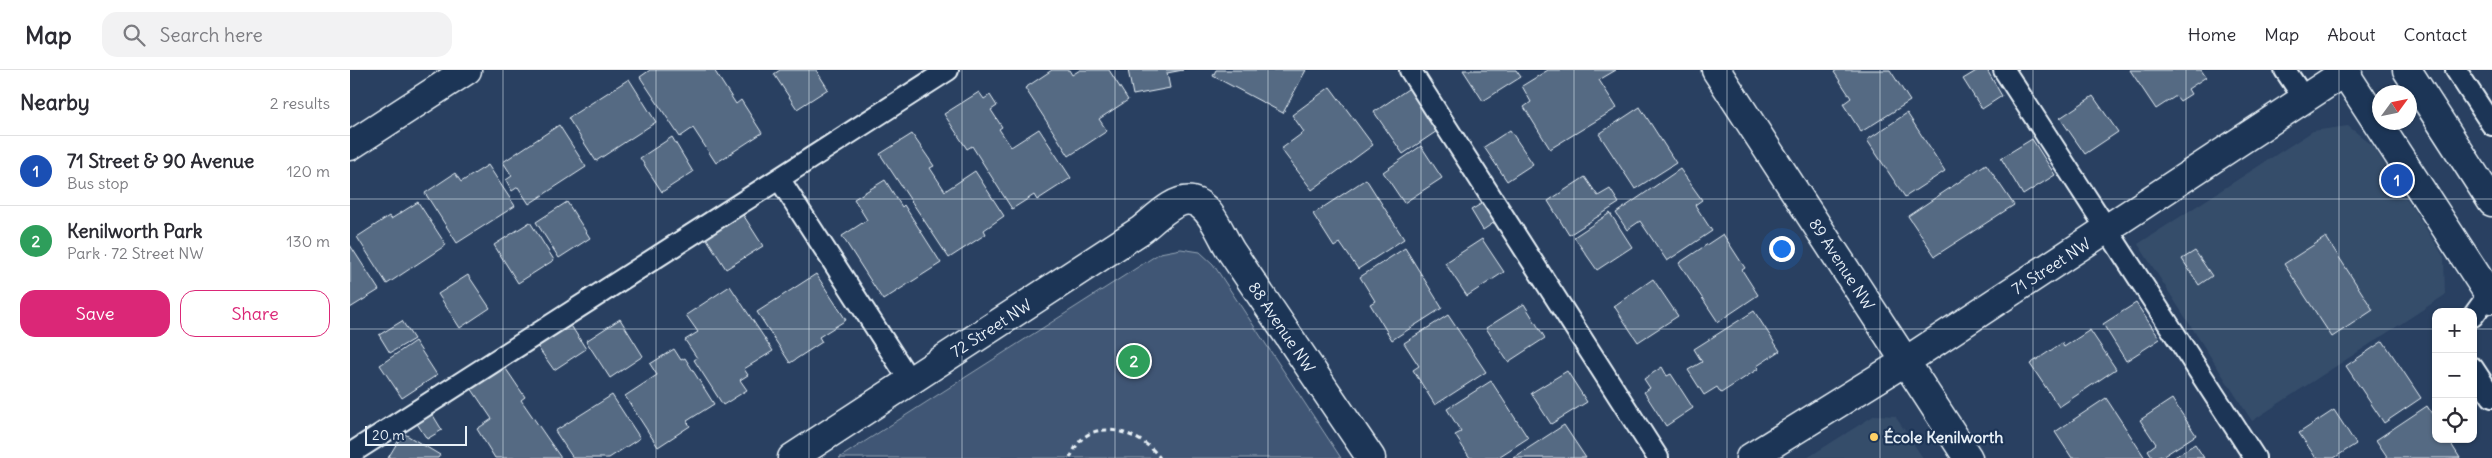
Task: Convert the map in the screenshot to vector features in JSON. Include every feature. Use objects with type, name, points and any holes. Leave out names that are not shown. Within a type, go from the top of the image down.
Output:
[{"type":"street","points":[[350,146],[467,70]]},
{"type":"street","name":"89 Avenue NW","points":[[1716,70],[1968,458]]},
{"type":"street","points":[[2407,70],[2492,202]]},
{"type":"street","points":[[2345,71],[2490,296]]},
{"type":"street","name":"71 Street NW","points":[[1750,458],[1906,362],[2304,100],[2345,71]]},
{"type":"street","name":"72 Street NW","points":[[792,458],[1141,230],[1173,205],[1190,200]]},
{"type":"street","name":"88 Avenue NW","points":[[1190,200],[1199,203],[1206,210],[1230,249],[1371,458]]},
{"type":"lane","points":[[350,454],[780,180],[948,70]]},
{"type":"lane","points":[[1410,70],[1658,458]]},
{"type":"lane","points":[[2004,70],[2255,458]]},
{"type":"lane","points":[[2285,70],[2304,100]]},
{"type":"lane","points":[[2456,70],[2492,125]]},
{"type":"lane","points":[[780,180],[910,381]]},
{"type":"lane","points":[[2477,311],[2490,296]]},
{"type":"lane","points":[[2477,374],[2492,397]]},
{"type":"path","points":[[1070,458],[1080,441],[1089,434],[1098,431],[1117,431],[1148,445],[1160,458]]},
{"type":"shaded area","points":[[2348,126],[2372,145],[2444,257],[2445,295],[2252,421],[2138,244],[2313,131]]},
{"type":"shaded area","points":[[1181,249],[1200,252],[1213,264],[1341,458],[839,458],[1160,253]]},
{"type":"shaded area","name":"École Kenilworth","points":[[1875,415],[1895,416],[1923,458],[1807,458]]},
{"type":"building","points":[[650,70],[714,70],[736,104],[741,100],[762,133],[716,163],[693,128],[680,137],[640,77]]},
{"type":"building","points":[[780,70],[816,70],[828,89],[797,109],[774,74]]},
{"type":"building","points":[[1052,70],[1069,70],[1072,75],[1080,70],[1109,70],[1128,100],[1099,119],[1107,131],[1069,156],[1025,88]]},
{"type":"building","points":[[1128,70],[1183,70],[1167,73],[1170,88],[1133,95]]},
{"type":"building","points":[[1216,70],[1306,70],[1283,113],[1213,76]]},
{"type":"building","points":[[1463,70],[1516,70],[1521,77],[1483,101]]},
{"type":"building","points":[[1548,70],[1616,70],[1599,80],[1617,108],[1550,149],[1524,107],[1531,102],[1522,86]]},
{"type":"building","points":[[1837,70],[1890,70],[1910,101],[1861,132],[1843,104],[1851,98],[1834,72]]},
{"type":"building","points":[[1978,70],[1987,70],[2002,96],[1982,109],[1963,79]]},
{"type":"building","points":[[2130,70],[2201,70],[2206,77],[2188,89],[2191,94],[2180,101],[2176,96],[2156,109]]},
{"type":"building","points":[[629,79],[656,122],[596,161],[568,118]]},
{"type":"building","points":[[1330,87],[1373,145],[1312,190],[1281,149],[1304,132],[1292,115]]},
{"type":"building","points":[[1411,87],[1440,129],[1403,154],[1374,112]]},
{"type":"building","points":[[979,92],[984,99],[990,95],[997,106],[991,110],[1002,127],[999,129],[1011,147],[1039,129],[1071,178],[1037,200],[1034,195],[1012,209],[972,146],[967,149],[944,114]]},
{"type":"building","points":[[2093,96],[2118,132],[2085,154],[2060,118]]},
{"type":"building","points":[[1640,107],[1676,163],[1635,189],[1599,134]]},
{"type":"building","points":[[1907,113],[1945,171],[1905,197],[1867,140]]},
{"type":"building","points":[[559,125],[586,167],[529,204],[518,187],[512,191],[506,180],[512,176],[503,162]]},
{"type":"building","points":[[1510,130],[1533,164],[1507,181],[1484,147]]},
{"type":"building","points":[[912,134],[934,166],[930,168],[945,191],[975,171],[1004,216],[984,230],[986,234],[949,258],[880,154]]},
{"type":"building","points":[[672,137],[693,172],[662,192],[640,158]]},
{"type":"building","points":[[2032,139],[2055,175],[2023,195],[2001,158]]},
{"type":"building","points":[[1421,146],[1442,178],[1404,203],[1383,172]]},
{"type":"building","points":[[1986,164],[2014,205],[1935,256],[1908,216]]},
{"type":"building","points":[[488,165],[515,206],[457,243],[425,193],[455,173],[461,182]]},
{"type":"building","points":[[1680,169],[1702,200],[1695,205],[1712,231],[1667,261],[1640,221],[1627,230],[1616,213]]},
{"type":"building","points":[[1585,177],[1598,196],[1610,189],[1619,203],[1569,235],[1548,201]]},
{"type":"building","points":[[1366,179],[1404,239],[1358,269],[1340,243],[1334,247],[1313,214]]},
{"type":"building","points":[[885,180],[902,207],[904,205],[941,263],[883,300],[842,236],[867,220],[854,199]]},
{"type":"building","points":[[1486,201],[1498,220],[1483,230],[1471,210]]},
{"type":"building","points":[[418,202],[446,245],[387,284],[357,237],[389,216],[391,219]]},
{"type":"building","points":[[567,202],[590,238],[559,258],[536,222]]},
{"type":"building","points":[[742,213],[763,246],[726,269],[705,236]]},
{"type":"building","points":[[1610,213],[1632,247],[1597,270],[1574,237]]},
{"type":"building","points":[[530,222],[554,260],[518,283],[494,245]]},
{"type":"building","points":[[1723,234],[1745,268],[1742,270],[1758,295],[1718,322],[1679,263]]},
{"type":"building","points":[[2326,237],[2373,310],[2332,337],[2284,264]]},
{"type":"building","points":[[1482,239],[1504,272],[1467,296],[1445,263]]},
{"type":"building","points":[[350,245],[379,290],[350,308]]},
{"type":"building","points":[[1405,248],[1442,308],[1392,340],[1370,304],[1375,301],[1360,277]]},
{"type":"building","points":[[2195,251],[2212,276],[2199,285],[2182,259]]},
{"type":"building","points":[[816,274],[846,320],[819,337],[822,342],[790,363],[757,312]]},
{"type":"building","points":[[468,275],[490,308],[460,328],[438,294]]},
{"type":"building","points":[[1653,279],[1678,316],[1638,342],[1614,306]]},
{"type":"building","points":[[730,286],[773,351],[744,369],[748,375],[740,380],[747,390],[723,405],[694,360],[697,358],[685,340],[698,332],[686,315]]},
{"type":"building","points":[[2136,303],[2160,339],[2126,361],[2103,324]]},
{"type":"building","points":[[1524,304],[1545,338],[1508,362],[1486,328]]},
{"type":"building","points":[[1754,311],[1780,351],[1757,366],[1758,369],[1721,393],[1717,387],[1704,395],[1688,370],[1702,362],[1694,349]]},
{"type":"building","points":[[1448,315],[1486,372],[1435,405],[1413,370],[1419,366],[1404,343]]},
{"type":"building","points":[[620,319],[643,356],[610,378],[586,341]]},
{"type":"building","points":[[402,321],[414,339],[390,353],[379,335]]},
{"type":"building","points":[[570,324],[586,349],[554,370],[537,346]]},
{"type":"building","points":[[2090,330],[2116,369],[2059,407],[2030,364],[2062,343],[2064,347]]},
{"type":"building","points":[[415,341],[437,375],[402,398],[380,365]]},
{"type":"building","points":[[2383,341],[2421,398],[2384,423],[2346,366]]},
{"type":"building","points":[[674,349],[681,360],[685,358],[714,404],[687,421],[690,426],[658,447],[625,396],[657,375],[650,364]]},
{"type":"building","points":[[504,366],[525,397],[521,400],[561,458],[495,458],[477,429],[492,419],[471,388]]},
{"type":"building","points":[[1662,367],[1667,376],[1671,374],[1693,408],[1666,426],[1644,392],[1650,388],[1644,379]]},
{"type":"building","points":[[1567,371],[1587,402],[1551,424],[1531,393]]},
{"type":"building","points":[[1491,381],[1528,438],[1497,458],[1470,458],[1455,435],[1461,432],[1447,409]]},
{"type":"building","points":[[612,395],[640,438],[609,458],[573,458],[555,431]]},
{"type":"building","points":[[2106,398],[2145,458],[2072,458],[2055,432]]},
{"type":"building","points":[[2172,399],[2196,435],[2162,457],[2161,455],[2153,458],[2148,450],[2156,444],[2140,420]]},
{"type":"building","points":[[2427,406],[2432,414],[2432,443],[2451,443],[2460,458],[2388,458],[2376,440]]},
{"type":"building","points":[[2334,410],[2356,444],[2334,458],[2316,458],[2299,433]]},
{"type":"building","points":[[431,412],[442,430],[427,439],[416,422]]},
{"type":"building","points":[[1564,425],[1586,458],[1513,458]]},
{"type":"building","points":[[403,433],[440,455],[438,458],[388,458]]},
{"type":"building","points":[[2195,444],[2204,458],[2173,458]]},
{"type":"place","name":"71 Street & 90 Avenue","points":[[2397,180]]},
{"type":"place","name":"Kenilworth Park","points":[[1134,361]]},
{"type":"place","name":"École Kenilworth","points":[[1874,437]]}]
